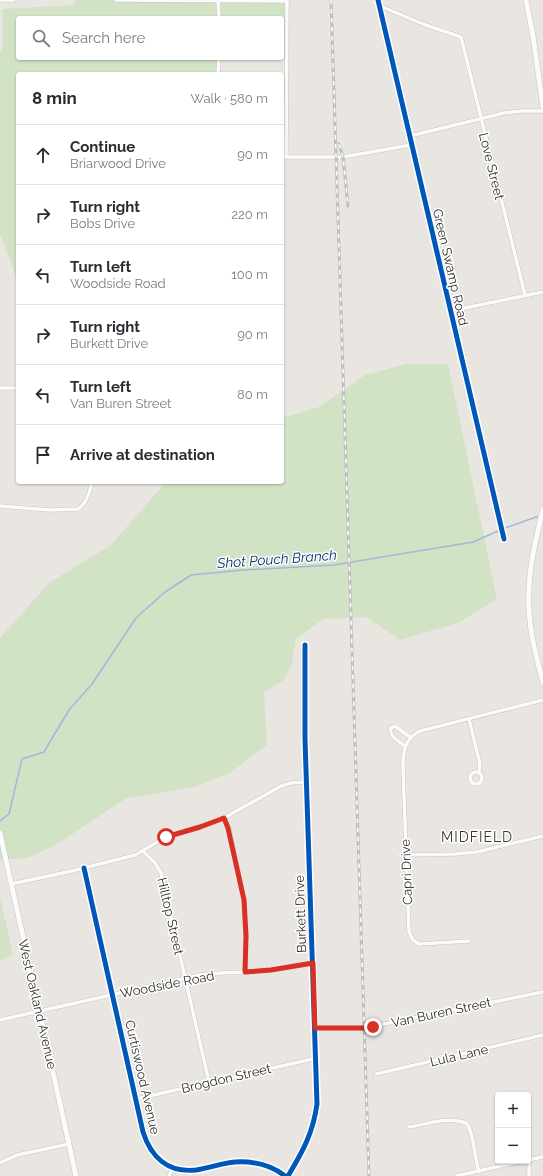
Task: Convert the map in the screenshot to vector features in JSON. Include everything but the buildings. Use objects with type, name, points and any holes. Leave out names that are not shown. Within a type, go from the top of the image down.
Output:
[{"type":"street","points":[[0,0],[14,0]]},
{"type":"street","points":[[116,0],[287,1],[284,46],[284,157],[343,157],[411,145]]},
{"type":"street","points":[[218,0],[219,16]]},
{"type":"street","name":"Green Swamp Road","points":[[378,0],[504,539]]},
{"type":"street","points":[[526,0],[533,36],[543,108]]},
{"type":"street","name":"Love Street","points":[[380,6],[423,24],[461,37],[524,296]]},
{"type":"street","points":[[218,72],[219,60]]},
{"type":"street","points":[[410,136],[514,111],[543,111]]},
{"type":"street","points":[[450,311],[543,292]]},
{"type":"street","points":[[0,388],[16,388]]},
{"type":"street","points":[[0,506],[50,510],[78,509],[88,496],[91,484]]},
{"type":"street","points":[[543,509],[531,564],[528,596],[532,636],[543,683]]},
{"type":"street","name":"Burkett Drive","points":[[288,1176],[309,1139],[316,1117],[318,1094],[307,782],[305,645]]},
{"type":"street","points":[[406,746],[392,735],[390,732],[391,728],[396,726],[410,737],[429,728],[543,700]]},
{"type":"street","points":[[469,719],[480,764],[478,772]]},
{"type":"street","name":"Capri Drive","points":[[410,737],[406,746],[403,767],[408,926],[410,937],[419,944],[469,941]]},
{"type":"street","points":[[11,884],[128,857],[143,851],[166,837],[224,818],[285,784],[307,782]]},
{"type":"street","points":[[224,818],[228,828],[244,900],[246,936],[245,972]]},
{"type":"street","name":"West Oakland Avenue","points":[[0,833],[76,1176]]},
{"type":"street","points":[[406,855],[477,852],[543,836]]},
{"type":"street","name":"Hilltop Street","points":[[143,851],[155,863],[161,873],[209,1082]]},
{"type":"street","name":"Curtiswood Avenue","points":[[84,868],[143,1132],[149,1147],[158,1158],[173,1168],[181,1170],[197,1170],[233,1162],[246,1162],[266,1166],[285,1176]]},
{"type":"street","name":"Woodside Road","points":[[0,1020],[185,979],[222,973],[271,970],[313,963]]},
{"type":"street","name":"Van Buren Street","points":[[315,1028],[364,1028],[543,992]]},
{"type":"street","name":"Lula Lane","points":[[376,1074],[543,1035]]},
{"type":"street","name":"Brogdon Street","points":[[136,1099],[316,1058]]},
{"type":"street","points":[[409,1128],[440,1121],[458,1120],[466,1123],[471,1131],[474,1154],[479,1171]]},
{"type":"street","points":[[0,1163],[17,1155],[69,1144]]},
{"type":"street","points":[[531,1160],[543,1157]]},
{"type":"street","points":[[456,1176],[510,1164]]},
{"type":"street","points":[[529,1164],[529,1176]]},
{"type":"street","points":[[169,1176],[173,1168]]},
{"type":"green space","points":[[75,0],[285,0],[285,21],[284,16],[16,16],[16,60],[217,60],[217,72],[16,72],[16,277],[0,234],[0,51],[2,50],[3,9],[75,5]]},
{"type":"green space","points":[[406,364],[448,364],[497,599],[458,623],[400,640],[366,617],[323,619],[296,639],[292,663],[284,680],[264,692],[267,745],[228,774],[195,787],[125,799],[54,846],[27,858],[0,860],[0,638],[49,583],[111,545],[164,484],[284,484],[284,417],[319,407],[365,375]]},
{"type":"green space","points":[[0,897],[13,954],[0,961]]},
{"type":"waterway","name":"Shot Pouch Branch","points":[[0,821],[9,814],[22,759],[44,752],[69,710],[92,684],[136,618],[165,592],[191,575],[243,570],[334,565],[473,542],[505,528],[539,516]]},
{"type":"railway","points":[[331,0],[369,1176]]},
{"type":"railway","points":[[339,144],[343,157],[348,206]]},
{"type":"cycle path","points":[[378,0],[504,539]]},
{"type":"cycle path","points":[[288,1176],[307,1142],[313,1124],[317,1104],[305,739],[305,645]]},
{"type":"cycle path","points":[[84,868],[143,1132],[151,1149],[162,1162],[177,1169],[196,1170],[230,1163],[248,1162],[268,1166],[285,1176]]},
{"type":"district","name":"MIDFIELD","points":[[477,837]]},
{"type":"route","points":[[166,837],[224,818],[228,828],[244,900],[246,917],[245,972],[271,970],[313,963],[315,1028],[373,1027]]}]
